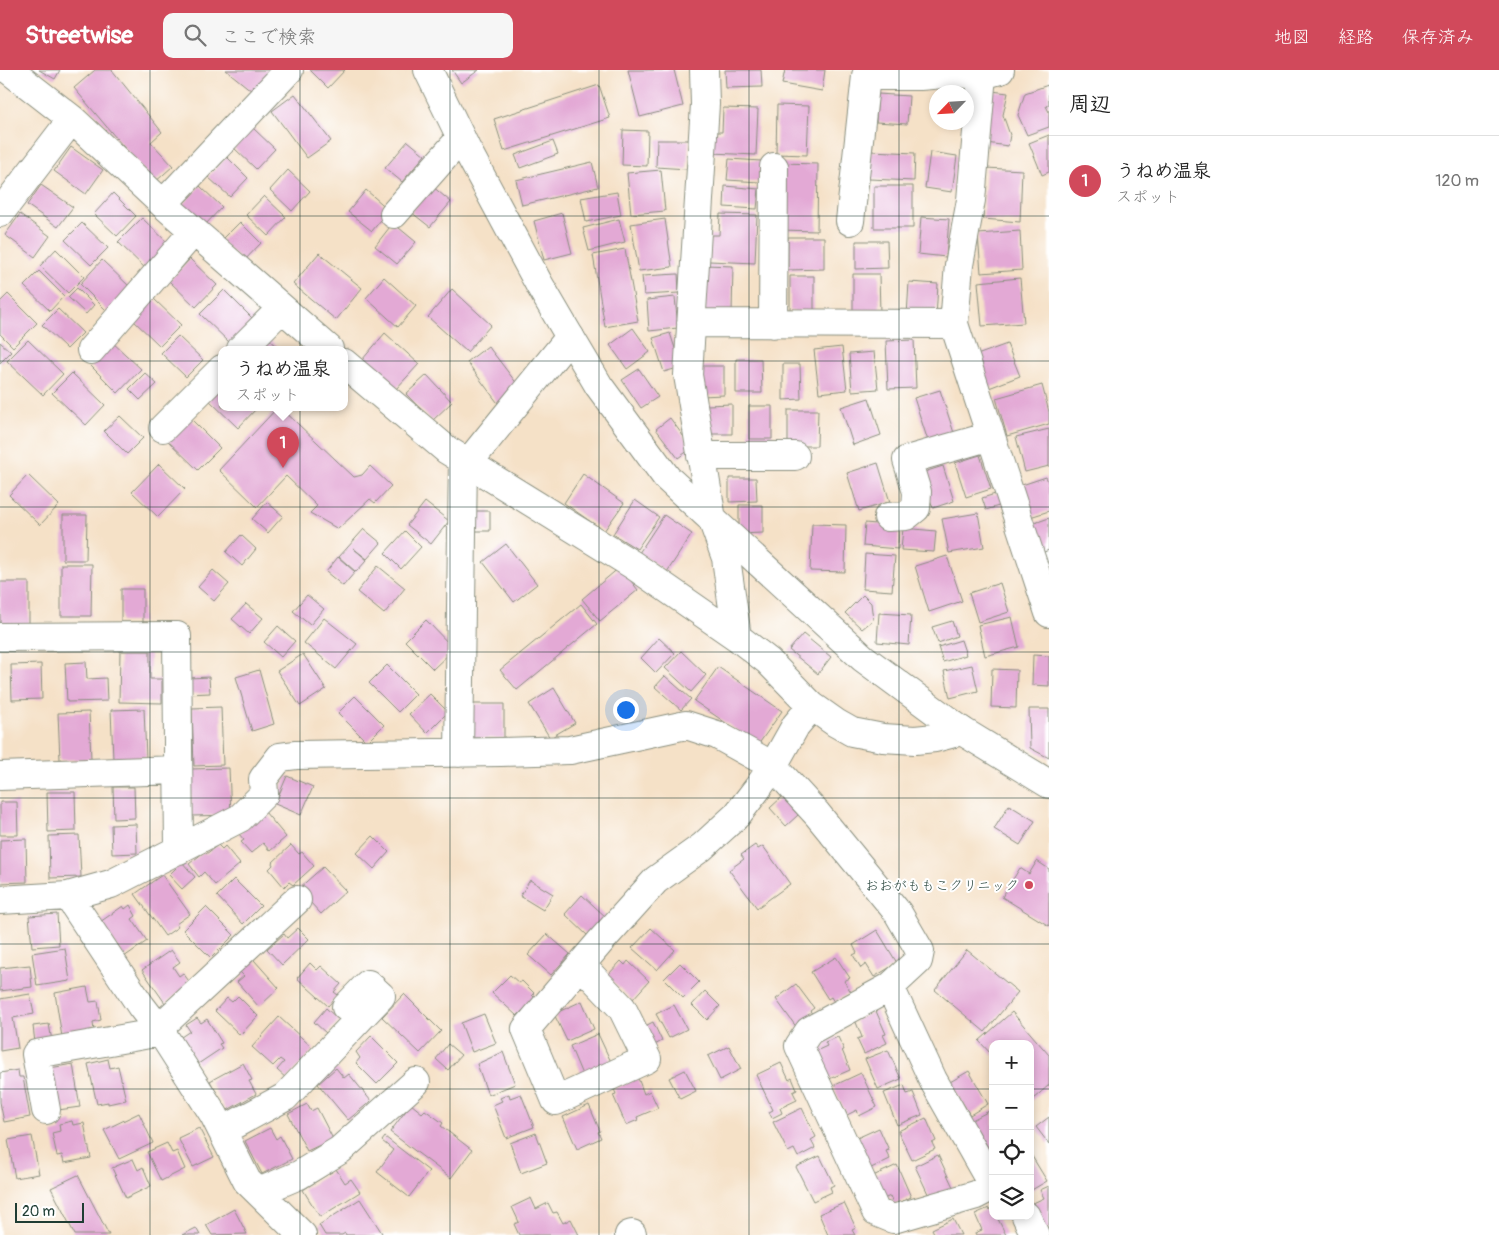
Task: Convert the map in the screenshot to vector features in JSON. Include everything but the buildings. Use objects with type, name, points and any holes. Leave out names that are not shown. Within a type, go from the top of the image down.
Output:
[{"type":"street","points":[[9,70],[72,119],[163,204],[325,346]]},
{"type":"street","points":[[163,204],[289,70]]},
{"type":"street","points":[[428,70],[461,138],[539,284],[570,337],[599,386],[667,478],[863,658],[962,731],[1049,784]]},
{"type":"street","points":[[704,70],[705,104],[688,374],[712,519],[726,558],[737,637]]},
{"type":"street","points":[[850,221],[863,73],[920,76],[955,73],[991,73],[959,265],[954,324],[1049,613]]},
{"type":"street","points":[[0,213],[72,119]]},
{"type":"street","points":[[394,214],[461,138]]},
{"type":"street","points":[[772,324],[774,167]]},
{"type":"street","points":[[91,350],[194,231]]},
{"type":"street","points":[[244,346],[282,308]]},
{"type":"street","points":[[691,323],[954,324]]},
{"type":"street","points":[[458,753],[465,461],[570,337]]},
{"type":"street","points":[[348,366],[447,450],[633,565],[737,637],[768,661],[812,706],[836,723],[852,732],[884,738],[915,740],[935,738],[962,731]]},
{"type":"street","points":[[163,428],[218,373]]},
{"type":"street","points":[[888,517],[906,516],[916,508],[917,492],[906,460],[991,436]]},
{"type":"street","points":[[701,456],[795,456]]},
{"type":"street","points":[[0,637],[177,636],[179,850]]},
{"type":"street","points":[[581,965],[622,1008],[647,1059],[556,1101],[526,1029],[581,965],[656,880],[702,847],[736,814],[757,789],[773,766],[796,724],[812,706]]},
{"type":"street","points":[[0,900],[68,896],[111,884],[179,850],[240,818],[264,794],[263,779],[280,757],[296,755],[570,750],[686,725],[717,735],[773,766],[817,814],[898,913],[920,951],[918,961],[890,988],[809,1031],[799,1046],[876,1212],[894,1219],[976,1195],[993,1186],[933,1080],[890,988]]},
{"type":"street","points":[[0,776],[178,770]]},
{"type":"street","points":[[68,896],[141,1006],[160,1031],[214,1115],[247,1181],[259,1192],[288,1231]]},
{"type":"street","points":[[46,1110],[36,1054],[160,1031],[297,900]]},
{"type":"street","points":[[222,1131],[285,1098],[381,996],[368,984],[346,1007]]},
{"type":"street","points":[[259,1192],[299,1175],[340,1150],[416,1082]]},
{"type":"street","points":[[1028,1220],[1035,1235]]},
{"type":"place","name":"うねめ温泉","points":[[283,468]]},
{"type":"place","name":"おおがももこクリニック","points":[[1029,885]]}]
